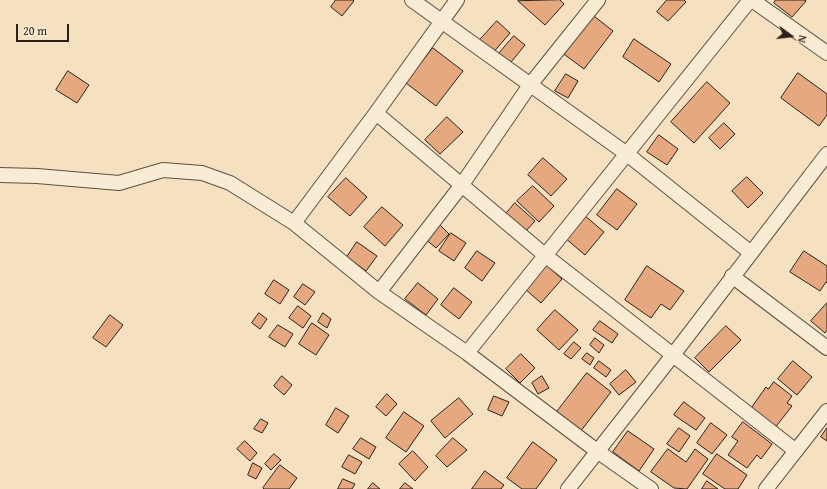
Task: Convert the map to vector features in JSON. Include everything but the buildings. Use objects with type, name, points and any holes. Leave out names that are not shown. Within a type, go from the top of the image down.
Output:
[{"type":"street","points":[[412,0],[627,154],[751,253]]},
{"type":"street","points":[[294,223],[376,113],[457,0]]},
{"type":"street","points":[[379,292],[460,186],[530,85],[598,0]]},
{"type":"street","points":[[467,353],[751,0],[827,53]]},
{"type":"street","points":[[376,113],[460,186],[546,256],[796,451]]},
{"type":"street","points":[[568,489],[827,154]]},
{"type":"street","points":[[0,175],[37,176],[119,184],[163,170],[202,173],[230,183],[294,223],[379,292],[467,353],[597,451],[651,489]]},
{"type":"street","points":[[732,276],[827,348]]},
{"type":"street","points":[[766,489],[827,411]]}]
